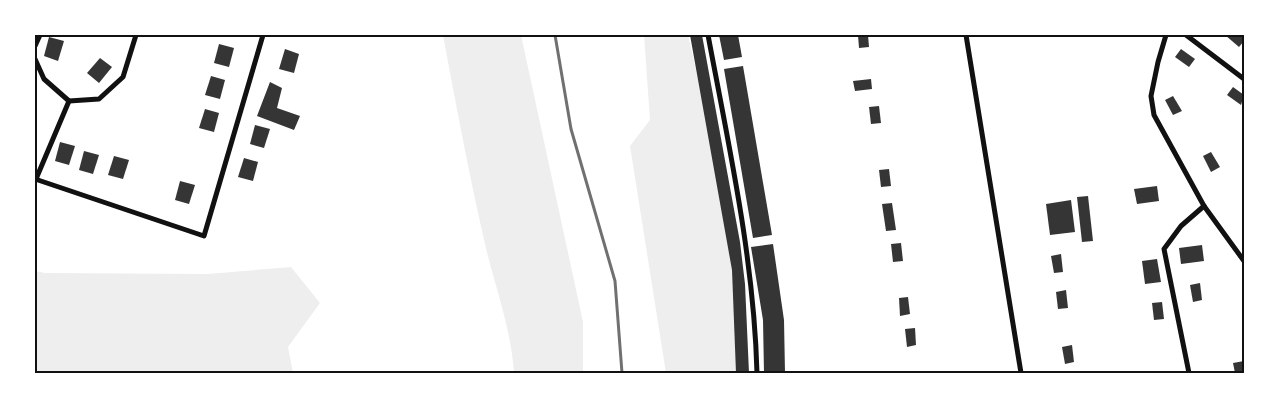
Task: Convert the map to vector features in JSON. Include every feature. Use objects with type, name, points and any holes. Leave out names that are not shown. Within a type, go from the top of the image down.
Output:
[{"type":"street","points":[[35,46],[40,35]]},
{"type":"street","points":[[35,59],[44,79],[69,101],[99,99],[123,77],[136,35]]},
{"type":"street","points":[[69,101],[35,179],[204,236],[263,35]]},
{"type":"street","points":[[708,35],[746,239],[756,326],[756,373]]},
{"type":"street","points":[[966,35],[1021,373]]},
{"type":"street","points":[[1166,35],[1151,96],[1154,115],[1204,206],[1244,261]]},
{"type":"street","points":[[1186,35],[1244,79]]},
{"type":"street","points":[[1189,373],[1164,249],[1181,226],[1204,206]]},
{"type":"shaded area","points":[[443,35],[521,35],[583,322],[583,373],[514,373],[510,340],[479,218]]},
{"type":"shaded area","points":[[644,35],[688,35],[740,264],[744,373],[666,373],[630,146],[650,120]]},
{"type":"shaded area","points":[[291,267],[320,303],[288,347],[293,373],[35,373],[35,271],[45,273],[208,274]]},
{"type":"building","points":[[690,35],[702,35],[740,242],[745,284],[749,373],[736,373],[732,270]]},
{"type":"building","points":[[719,35],[738,35],[742,57],[724,60]]},
{"type":"building","points":[[858,35],[868,35],[869,47],[859,48]]},
{"type":"building","points":[[1225,35],[1241,35],[1244,41],[1239,47]]},
{"type":"building","points":[[49,37],[64,41],[58,61],[44,56]]},
{"type":"building","points":[[219,44],[234,48],[229,67],[214,63]]},
{"type":"building","points":[[285,49],[299,54],[294,73],[279,69]]},
{"type":"building","points":[[1181,49],[1195,59],[1189,67],[1175,57]]},
{"type":"building","points":[[100,58],[112,67],[99,83],[87,73]]},
{"type":"building","points":[[743,66],[772,235],[753,238],[724,69]]},
{"type":"building","points":[[211,76],[225,80],[220,99],[205,95]]},
{"type":"building","points":[[871,79],[872,89],[855,91],[853,81]]},
{"type":"building","points":[[270,82],[282,88],[277,108],[300,116],[294,130],[257,116]]},
{"type":"building","points":[[1233,87],[1244,95],[1241,105],[1227,95]]},
{"type":"building","points":[[1173,96],[1182,111],[1173,115],[1165,100]]},
{"type":"building","points":[[879,106],[881,123],[871,124],[869,107]]},
{"type":"building","points":[[205,109],[219,113],[214,132],[199,128]]},
{"type":"building","points":[[255,125],[270,129],[264,148],[250,144]]},
{"type":"building","points":[[60,142],[75,146],[69,165],[55,161]]},
{"type":"building","points":[[84,151],[99,155],[93,174],[79,170]]},
{"type":"building","points":[[1211,152],[1220,167],[1211,172],[1203,156]]},
{"type":"building","points":[[114,156],[129,160],[123,179],[108,175]]},
{"type":"building","points":[[244,158],[258,162],[253,181],[238,177]]},
{"type":"building","points":[[889,169],[891,186],[881,187],[879,170]]},
{"type":"building","points":[[180,181],[195,185],[189,204],[175,200]]},
{"type":"building","points":[[1157,186],[1159,201],[1137,204],[1134,189]]},
{"type":"building","points":[[1088,196],[1093,241],[1082,242],[1077,197]]},
{"type":"building","points":[[1071,200],[1075,232],[1050,235],[1046,204]]},
{"type":"building","points":[[892,203],[896,230],[886,231],[882,204]]},
{"type":"building","points":[[901,243],[903,261],[893,262],[891,244]]},
{"type":"building","points":[[773,244],[784,320],[785,373],[764,373],[763,320],[751,247]]},
{"type":"building","points":[[1202,245],[1204,261],[1181,264],[1179,248]]},
{"type":"building","points":[[1061,254],[1063,272],[1054,273],[1051,256]]},
{"type":"building","points":[[1157,259],[1161,282],[1145,284],[1142,261]]},
{"type":"building","points":[[1200,283],[1202,300],[1193,302],[1190,285]]},
{"type":"building","points":[[1066,290],[1068,308],[1058,309],[1056,292]]},
{"type":"building","points":[[908,297],[910,314],[900,316],[899,298]]},
{"type":"building","points":[[1162,302],[1164,319],[1154,320],[1152,303]]},
{"type":"building","points":[[915,328],[916,345],[907,347],[905,329]]},
{"type":"building","points":[[1072,345],[1074,362],[1065,364],[1062,347]]},
{"type":"building","points":[[1244,361],[1244,373],[1235,373],[1233,363]]},
{"type":"railway","points":[[555,35],[571,129],[615,281],[622,373]]}]
